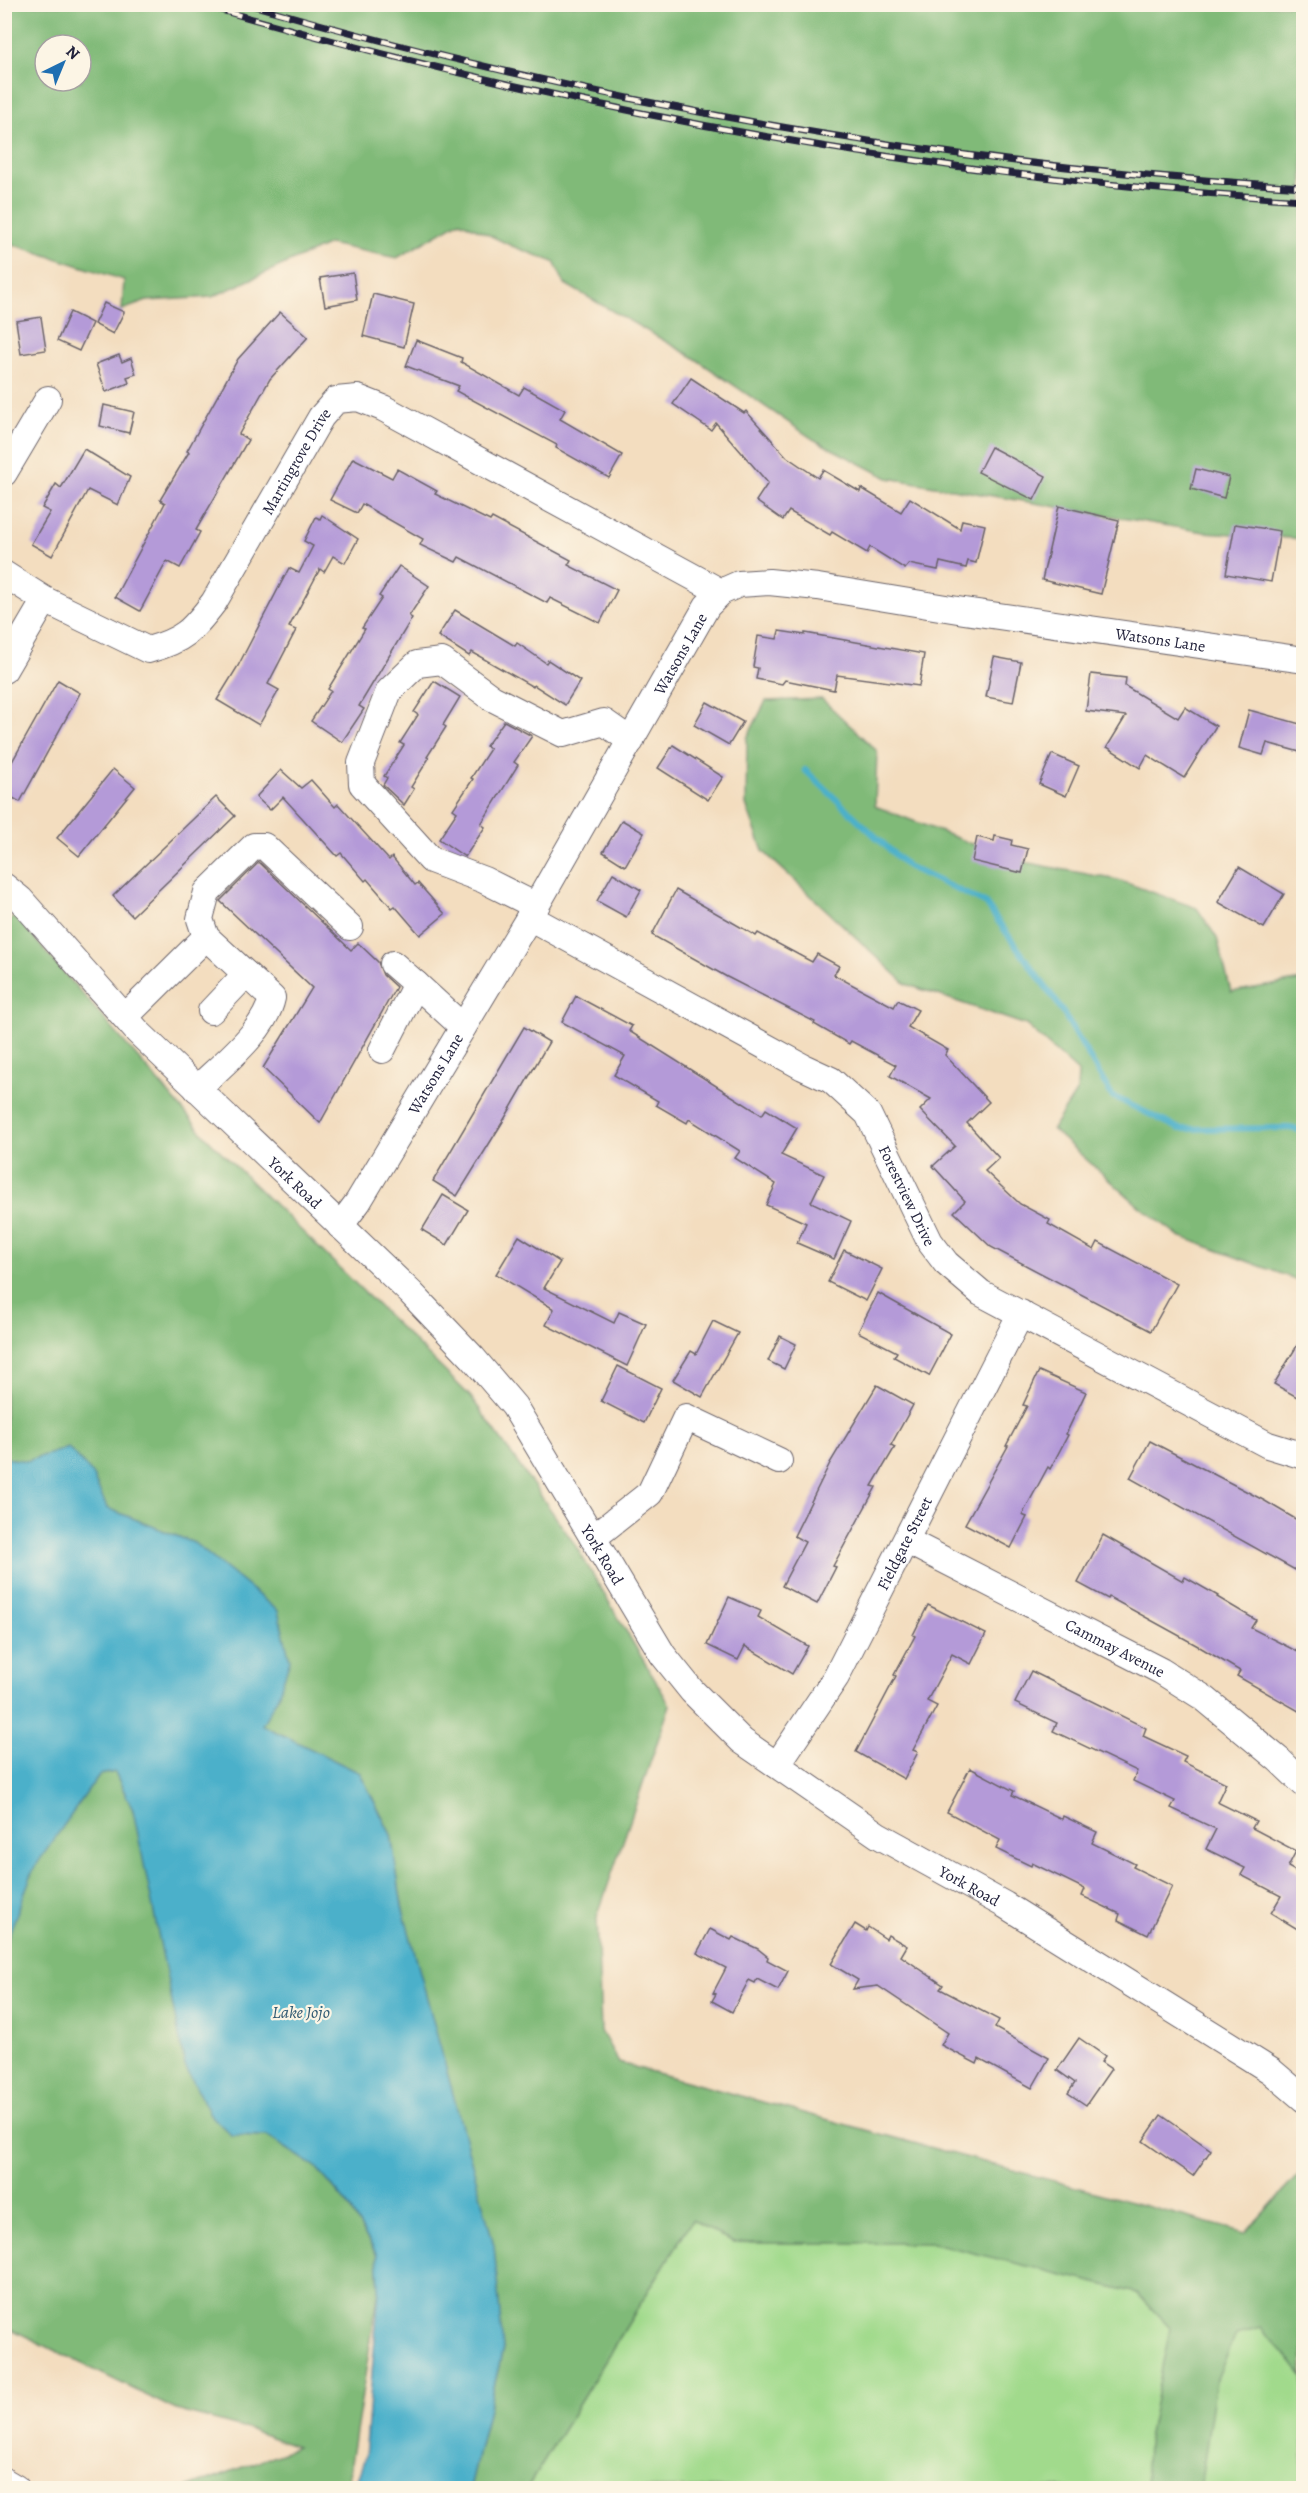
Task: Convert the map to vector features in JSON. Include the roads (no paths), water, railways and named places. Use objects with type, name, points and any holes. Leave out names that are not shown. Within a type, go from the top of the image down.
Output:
[{"type":"street","name":"Martingrove Drive","points":[[45,600],[148,650],[170,644],[194,629],[214,602],[321,417],[336,400],[358,398],[383,408],[721,592]]},
{"type":"street","points":[[4,472],[48,399]]},
{"type":"street","points":[[4,574],[45,600],[4,670]]},
{"type":"street","name":"Watsons Lane","points":[[340,1226],[358,1202],[533,912],[707,606],[721,592],[739,584],[769,582],[818,587],[964,611],[1304,660]]},
{"type":"street","name":"Forestview Drive","points":[[631,741],[604,722],[563,734],[492,698],[442,661],[417,664],[389,691],[361,763],[362,784],[431,860],[484,880],[533,912],[803,1067],[831,1080],[868,1114],[930,1242],[946,1263],[981,1293],[1268,1445],[1304,1456]]},
{"type":"street","points":[[197,1089],[252,1036],[271,1006],[272,998],[206,937],[200,919],[207,892],[254,846],[264,846],[350,927]]},
{"type":"street","name":"York Road","points":[[4,886],[20,899],[125,1017],[473,1358],[514,1406],[663,1655],[692,1691],[742,1741],[878,1835],[1005,1905],[1271,2071],[1304,2099]]},
{"type":"street","points":[[125,1017],[206,937]]},
{"type":"street","points":[[393,964],[463,1027]]},
{"type":"street","points":[[211,1011],[246,974]]},
{"type":"street","points":[[382,1050],[416,984]]},
{"type":"street","name":"Fieldgate Street","points":[[777,1765],[836,1677],[1021,1313]]},
{"type":"street","points":[[593,1538],[650,1492],[686,1417],[779,1461]]},
{"type":"street","name":"Cammay Avenue","points":[[907,1541],[1161,1671],[1204,1698],[1279,1760],[1304,1785]]},
{"type":"street","points":[[4,2481],[16,2488]]},
{"type":"water","name":"Lake Jojo","points":[[68,1448],[91,1472],[107,1508],[194,1543],[278,1611],[290,1660],[278,1696],[262,1725],[360,1773],[391,1835],[402,1906],[494,2245],[503,2349],[470,2488],[354,2488],[365,2457],[379,2289],[377,2255],[347,2204],[316,2167],[267,2136],[231,2135],[210,2114],[185,2066],[133,1810],[115,1772],[99,1775],[34,1868],[5,1945],[5,1458],[27,1461]]},
{"type":"waterway","points":[[805,770],[907,866],[985,903],[1058,1004],[1112,1096],[1180,1129],[1289,1128],[1304,1131]]},
{"type":"railway","points":[[200,4],[336,42],[472,76],[746,133],[885,156],[1024,175],[1163,190],[1304,200]]},
{"type":"railway","points":[[248,4],[378,40],[508,72],[771,125],[1036,164],[1304,187]]}]
